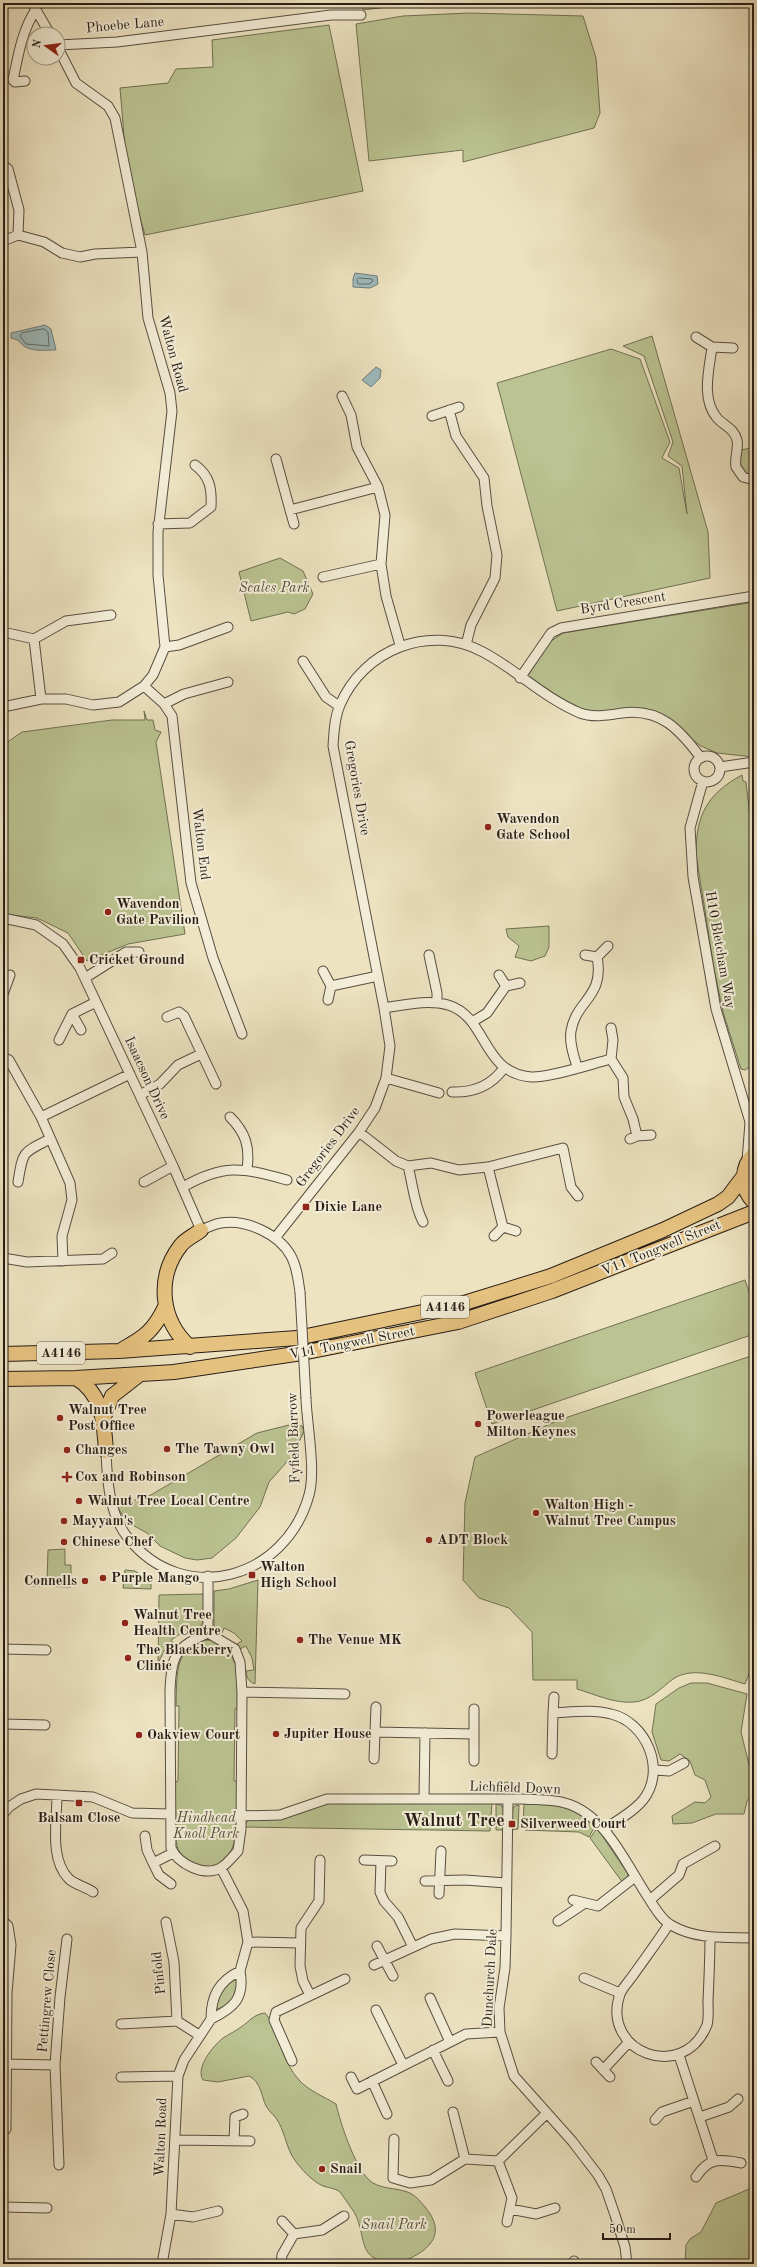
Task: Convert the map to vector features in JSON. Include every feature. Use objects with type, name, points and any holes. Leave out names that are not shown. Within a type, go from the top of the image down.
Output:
[{"type":"highway","name":"A4146","points":[[743,1177],[751,1158]]},
{"type":"highway","points":[[743,1177],[747,1193],[754,1202]]},
{"type":"highway","name":"V11 Tongwell Street","points":[[3,1354],[119,1351],[297,1338],[461,1304],[551,1276],[663,1230],[718,1204],[728,1197],[743,1177]]},
{"type":"highway","name":"V11 Tongwell Street","points":[[3,1379],[139,1375],[302,1353],[458,1322],[552,1291],[754,1212]]},
{"type":"highway","points":[[190,1347],[172,1324],[165,1307],[164,1289],[168,1268],[182,1244],[201,1230]]},
{"type":"highway","points":[[119,1351],[143,1339],[157,1325],[165,1307]]},
{"type":"highway","points":[[104,1417],[112,1396],[139,1375]]},
{"type":"highway","points":[[76,1378],[84,1383],[95,1395],[104,1417],[106,1451]]},
{"type":"street","points":[[34,7],[45,26]]},
{"type":"street","points":[[25,80],[15,82],[13,80],[22,39],[34,7]]},
{"type":"street","name":"Phoebe Lane","points":[[66,45],[117,42],[331,15],[361,15]]},
{"type":"street","name":"Walton Road","points":[[66,62],[76,83],[108,106],[115,118],[142,252],[148,318],[170,393],[172,411],[158,524],[158,574],[165,648],[154,675],[144,686]]},
{"type":"street","points":[[3,165],[8,169],[20,210],[18,235]]},
{"type":"street","points":[[3,239],[8,239],[18,235],[44,242],[62,253],[80,257],[95,254],[142,252]]},
{"type":"street","points":[[696,337],[712,347],[733,348]]},
{"type":"street","points":[[712,347],[707,394],[710,410],[719,420],[731,428],[737,440],[736,467],[743,477],[754,480]]},
{"type":"street","points":[[342,396],[351,415],[357,447],[378,487],[385,515],[380,564],[386,596],[400,645]]},
{"type":"street","points":[[432,416],[459,407]]},
{"type":"street","points":[[449,410],[456,436],[484,478],[486,506],[497,555],[495,578],[471,625],[466,645]]},
{"type":"street","points":[[276,459],[294,524]]},
{"type":"street","points":[[158,524],[190,523],[211,507],[212,490],[204,472],[195,465]]},
{"type":"street","points":[[290,510],[378,487]]},
{"type":"street","points":[[323,577],[380,564]]},
{"type":"street","name":"Byrd Crescent","points":[[520,678],[551,633],[561,628],[754,596]]},
{"type":"street","points":[[3,632],[34,639],[66,621],[110,615]]},
{"type":"street","points":[[165,648],[179,645],[228,627]]},
{"type":"street","points":[[34,639],[41,699]]},
{"type":"street","name":"Gregories Drive","points":[[275,1238],[359,1132],[375,1108],[386,1078],[390,1046],[384,1008],[333,746],[334,727],[339,706],[355,679],[366,666],[400,645],[422,641],[444,641],[466,645],[483,652],[560,704],[582,714],[606,716],[630,712],[648,713],[670,723],[686,739],[701,758]]},
{"type":"street","points":[[303,661],[326,698],[339,706]]},
{"type":"street","points":[[164,704],[184,694],[228,682]]},
{"type":"street","points":[[3,707],[41,699],[66,699],[93,705],[119,702],[144,686]]},
{"type":"street","name":"Walton End","points":[[144,686],[164,704],[172,716],[190,883],[214,958],[242,1034]]},
{"type":"street","points":[[712,757],[720,767],[717,777],[710,781],[703,781],[695,772],[696,764],[701,758],[712,757]]},
{"type":"street","points":[[720,767],[754,762]]},
{"type":"street","name":"H10 Bletcham Way","points":[[703,781],[690,828],[693,877],[715,1003],[733,1070],[752,1124],[751,1158]]},
{"type":"street","name":"Isaacson Drive","points":[[3,918],[36,925],[63,944],[84,978],[96,1002],[183,1187],[201,1230]]},
{"type":"street","points":[[597,957],[608,946]]},
{"type":"street","points":[[84,978],[126,952],[139,952]]},
{"type":"street","points":[[429,955],[437,993],[437,1002]]},
{"type":"street","points":[[585,955],[597,957]]},
{"type":"street","points":[[577,1067],[572,1046],[571,1030],[577,1017],[600,979],[597,957]]},
{"type":"street","points":[[323,971],[331,986],[328,1000]]},
{"type":"street","points":[[499,975],[506,986]]},
{"type":"street","points":[[331,986],[378,976]]},
{"type":"street","points":[[3,994],[10,982]]},
{"type":"street","points":[[472,1022],[486,1013],[506,986],[520,982]]},
{"type":"street","points":[[59,1040],[72,1014],[96,1002]]},
{"type":"street","points":[[384,1008],[437,1002],[448,1005],[462,1012],[472,1022],[493,1058],[504,1068],[531,1077],[545,1076],[577,1067],[611,1060]]},
{"type":"street","points":[[167,1017],[179,1012],[184,1016],[216,1084]]},
{"type":"street","points":[[72,1014],[81,1030]]},
{"type":"street","points":[[611,1028],[613,1040],[611,1060],[623,1078],[624,1097],[633,1119],[634,1137],[651,1135]]},
{"type":"street","points":[[140,1095],[160,1084],[178,1065],[201,1054]]},
{"type":"street","points":[[3,1057],[9,1060],[41,1117],[70,1183],[72,1200],[62,1236],[63,1260]]},
{"type":"street","points":[[452,1092],[462,1093],[488,1085],[504,1068]]},
{"type":"street","points":[[41,1117],[130,1074]]},
{"type":"street","points":[[386,1078],[438,1093]]},
{"type":"street","points":[[230,1117],[240,1126],[248,1143],[249,1153],[246,1169]]},
{"type":"street","points":[[359,1132],[396,1161],[408,1166],[431,1163],[458,1170],[488,1167],[563,1148],[570,1187],[578,1196]]},
{"type":"street","points":[[18,1182],[22,1157],[27,1151],[50,1139]]},
{"type":"street","points":[[144,1182],[173,1166]]},
{"type":"street","points":[[408,1166],[416,1198],[417,1210],[423,1222]]},
{"type":"street","points":[[488,1167],[503,1227]]},
{"type":"street","points":[[183,1187],[199,1178],[224,1170],[246,1169],[287,1180]]},
{"type":"street","name":"Fyfield Barrow","points":[[106,1451],[108,1487],[119,1523],[128,1537],[144,1554],[164,1566],[184,1575],[227,1576],[250,1570],[282,1546],[298,1522],[310,1493],[311,1471],[300,1292],[297,1270],[290,1254],[275,1238],[257,1228],[239,1223],[221,1223],[201,1230]]},
{"type":"street","points":[[503,1227],[516,1231]]},
{"type":"street","points":[[494,1236],[503,1227]]},
{"type":"street","points":[[3,1258],[27,1262],[103,1259],[112,1253]]},
{"type":"street","points":[[208,1576],[208,1633]]},
{"type":"street","points":[[208,1633],[235,1649],[240,1662],[242,1692],[240,1816],[238,1852],[221,1868],[202,1871],[184,1864],[173,1853],[171,1848],[171,1671],[175,1656],[180,1649],[187,1642],[208,1633]]},
{"type":"street","points":[[3,1649],[46,1650]]},
{"type":"street","points":[[242,1692],[345,1694]]},
{"type":"street","points":[[552,1754],[554,1697]]},
{"type":"street","points":[[374,1759],[376,1707]]},
{"type":"street","points":[[474,1709],[474,1761]]},
{"type":"street","points":[[553,1713],[598,1712],[613,1714],[629,1722],[644,1737],[650,1750],[655,1770],[644,1799],[626,1815],[604,1829]]},
{"type":"street","points":[[3,1724],[45,1725]]},
{"type":"street","points":[[375,1732],[474,1734]]},
{"type":"street","points":[[424,1799],[425,1733]]},
{"type":"street","points":[[655,1770],[668,1771],[684,1763]]},
{"type":"street","points":[[3,1814],[9,1807],[21,1799],[36,1794],[93,1797],[132,1813],[170,1814]]},
{"type":"street","points":[[57,1795],[56,1852],[59,1868],[70,1880],[93,1892]]},
{"type":"street","name":"Lichfield Down","points":[[240,1816],[280,1815],[327,1799],[550,1800],[565,1803],[580,1809],[604,1829],[650,1900],[669,1924],[689,1934],[710,1937],[754,1938]]},
{"type":"street","name":"Dunchurch Dale","points":[[508,1800],[506,1936],[499,2008],[500,2032],[514,2076],[547,2113],[598,2175],[606,2190],[625,2247],[627,2264]]},
{"type":"street","points":[[144,1836],[152,1863],[159,1875],[171,1884]]},
{"type":"street","points":[[650,1900],[679,1875],[684,1864],[715,1846]]},
{"type":"street","points":[[439,1894],[441,1851]]},
{"type":"street","points":[[152,1863],[173,1853]]},
{"type":"street","points":[[310,1995],[303,1981],[300,1966],[300,1942],[303,1922],[318,1901],[320,1860]]},
{"type":"street","points":[[364,1860],[392,1861]]},
{"type":"street","points":[[381,1861],[380,1892],[384,1901],[398,1916],[413,1947]]},
{"type":"street","points":[[211,2019],[234,2005],[243,1986],[240,1971],[248,1942],[243,1910],[221,1868]]},
{"type":"street","points":[[573,1900],[598,1906],[635,1878]]},
{"type":"street","points":[[425,1881],[440,1880],[506,1883]]},
{"type":"street","points":[[558,1921],[585,1903]]},
{"type":"street","points":[[3,1921],[8,1926],[11,1945],[4,2064],[6,2129],[3,2129]]},
{"type":"street","name":"Pinfold","points":[[166,1922],[174,1962],[177,2021]]},
{"type":"street","points":[[669,1924],[620,1993],[617,2013],[620,2029],[628,2043],[642,2051],[660,2056],[679,2055],[698,2042],[708,2023],[710,1937]]},
{"type":"street","points":[[374,1965],[431,1939],[455,1934],[506,1936]]},
{"type":"street","name":"Pettingrew Close","points":[[59,2165],[55,2065],[60,1997],[67,1939]]},
{"type":"street","points":[[248,1942],[300,1942]]},
{"type":"street","points":[[377,1946],[393,1976]]},
{"type":"street","points":[[211,2019],[211,2005],[218,1986],[229,1976],[240,1971]]},
{"type":"street","points":[[584,1978],[620,1993]]},
{"type":"street","points":[[292,2061],[274,2020],[276,2012],[345,1980]]},
{"type":"street","points":[[430,1998],[450,2042]]},
{"type":"street","points":[[376,2010],[404,2065]]},
{"type":"street","name":"Walton Road","points":[[162,2264],[172,2214],[178,2076],[184,2060],[199,2035],[211,2019]]},
{"type":"street","points":[[121,2024],[177,2021],[199,2035]]},
{"type":"street","points":[[351,2077],[357,2089],[466,2034],[500,2032]]},
{"type":"street","points":[[603,2070],[628,2043]]},
{"type":"street","points":[[433,2050],[448,2081]]},
{"type":"street","points":[[679,2055],[713,2160]]},
{"type":"street","points":[[596,2062],[610,2077]]},
{"type":"street","name":"Pettingrew Close","points":[[4,2064],[55,2065]]},
{"type":"street","points":[[122,2077],[178,2076]]},
{"type":"street","points":[[372,2081],[387,2114]]},
{"type":"street","points":[[700,2117],[729,2107],[738,2099]]},
{"type":"street","points":[[655,2120],[662,2112],[694,2101]]},
{"type":"street","points":[[453,2112],[465,2159]]},
{"type":"street","points":[[394,2139],[393,2178],[405,2182],[430,2180],[465,2159],[498,2161],[547,2113]]},
{"type":"street","points":[[234,2141],[235,2117],[243,2114]]},
{"type":"street","points":[[176,2140],[250,2141]]},
{"type":"street","points":[[696,2177],[703,2167],[713,2160],[741,2164]]},
{"type":"street","points":[[498,2161],[512,2198],[507,2222]]},
{"type":"street","points":[[3,2208],[47,2208]]},
{"type":"street","points":[[510,2209],[536,2214],[555,2208]]},
{"type":"street","points":[[172,2214],[193,2217],[218,2210]]},
{"type":"street","points":[[294,2234],[322,2230],[344,2216]]},
{"type":"street","points":[[282,2221],[294,2234]]},
{"type":"street","points":[[281,2264],[282,2254],[294,2234]]},
{"type":"green space","points":[[363,3],[455,3],[412,4],[363,10]]},
{"type":"green space","points":[[469,13],[583,16],[596,58],[600,113],[594,128],[463,162],[463,150],[369,161],[356,24],[403,16]]},
{"type":"green space","points":[[329,25],[363,191],[145,235],[127,172],[120,88],[168,83],[176,69],[213,67],[212,40]]},
{"type":"green space","points":[[652,336],[708,532],[710,578],[557,611],[497,383],[611,349],[640,359],[670,442],[662,458],[679,468],[687,514],[682,466],[668,456],[673,442],[644,356],[623,346]]},
{"type":"green space","points":[[754,447],[754,477],[745,473],[741,467],[740,459],[742,450]]},
{"type":"green space","name":"Scales Park","points":[[280,558],[303,571],[313,594],[305,609],[294,614],[288,612],[251,621],[239,572]]},
{"type":"green space","points":[[754,602],[754,757],[717,753],[701,746],[662,718],[578,710],[527,677],[551,641],[563,633]]},
{"type":"green space","points":[[144,711],[147,720],[153,720],[155,730],[161,732],[156,742],[185,934],[128,944],[87,961],[68,933],[37,918],[3,914],[3,745],[22,732],[112,720],[145,720]]},
{"type":"green space","points":[[742,775],[743,781],[746,782],[754,851],[754,1064],[745,1070],[741,1069],[723,1012],[714,969],[696,854],[698,828],[706,807],[720,790]]},
{"type":"green space","points":[[549,926],[549,947],[545,956],[531,961],[515,957],[519,946],[508,937],[506,929]]},
{"type":"green space","points":[[745,1280],[754,1306],[754,1334],[492,1424],[475,1373]]},
{"type":"green space","name":"Walton High - Walnut Tree Campus","points":[[754,1355],[754,1661],[745,1684],[709,1674],[690,1673],[673,1679],[650,1697],[634,1702],[619,1702],[577,1689],[577,1680],[533,1680],[532,1632],[509,1608],[479,1598],[463,1580],[465,1503],[475,1457],[559,1420]]},
{"type":"green space","points":[[293,1424],[302,1426],[304,1431],[293,1455],[269,1482],[260,1507],[236,1538],[212,1558],[197,1560],[185,1558],[160,1546],[147,1533],[127,1522],[116,1505],[149,1496],[257,1433]]},
{"type":"green space","points":[[65,1549],[65,1565],[71,1565],[71,1587],[33,1586],[37,1582],[47,1582],[48,1550]]},
{"type":"green space","points":[[125,1570],[135,1571],[151,1582],[151,1589],[123,1588]]},
{"type":"green space","points":[[258,1580],[255,1684],[249,1681],[247,1676],[246,1671],[254,1670],[252,1658],[246,1646],[240,1649],[237,1644],[242,1641],[234,1633],[224,1628],[222,1633],[214,1628],[214,1591],[229,1589]]},
{"type":"green space","points":[[204,1594],[204,1617],[201,1626],[193,1635],[189,1628],[171,1640],[176,1646],[175,1649],[168,1644],[160,1659],[158,1667],[159,1595]]},
{"type":"green space","name":"Hindhead Knoll Park","points":[[212,1640],[228,1648],[237,1668],[238,1708],[235,1709],[234,1781],[237,1781],[238,1807],[235,1838],[231,1851],[224,1861],[213,1867],[198,1866],[184,1858],[178,1849],[174,1831],[175,1782],[178,1781],[179,1706],[176,1706],[180,1662],[184,1653],[190,1646],[199,1641]]},
{"type":"green space","points":[[691,1683],[707,1683],[747,1694],[741,1732],[752,1777],[754,1777],[754,1794],[747,1801],[744,1814],[716,1814],[692,1823],[673,1824],[672,1816],[695,1802],[705,1803],[711,1797],[705,1780],[695,1775],[690,1761],[680,1754],[669,1761],[661,1760],[652,1732],[656,1704],[679,1688]]},
{"type":"green space","points":[[507,1782],[513,1783],[520,1791],[520,1795],[496,1795],[498,1784]]},
{"type":"green space","points":[[321,1803],[492,1803],[490,1831],[245,1827],[245,1824],[250,1819]]},
{"type":"green space","points":[[496,1804],[501,1805],[504,1810],[503,1830],[496,1830]]},
{"type":"green space","points":[[524,1804],[562,1807],[578,1813],[595,1826],[589,1837],[579,1832],[525,1830],[523,1827]]},
{"type":"green space","points":[[519,1805],[518,1829],[511,1830],[511,1811],[515,1806]]},
{"type":"green space","points":[[597,1828],[628,1874],[627,1879],[623,1883],[590,1838]]},
{"type":"green space","points":[[231,1979],[239,1981],[231,2003],[218,2009],[215,2003],[220,1989]]},
{"type":"green space","name":"Snail Park","points":[[265,2013],[273,2025],[289,2066],[294,2074],[307,2087],[336,2104],[353,2154],[368,2179],[372,2183],[382,2187],[405,2191],[412,2194],[422,2203],[432,2216],[435,2225],[435,2233],[433,2240],[422,2252],[404,2261],[387,2262],[376,2259],[369,2254],[365,2247],[357,2219],[340,2192],[323,2186],[315,2181],[294,2159],[279,2123],[266,2106],[256,2082],[249,2076],[218,2082],[203,2080],[201,2070],[203,2064],[215,2046],[223,2038],[255,2016]]},
{"type":"green space","points":[[754,2187],[754,2264],[685,2264],[686,2245],[690,2239],[701,2232],[716,2203]]},
{"type":"water","points":[[355,273],[377,276],[378,284],[370,288],[353,287]]},
{"type":"water","points":[[45,325],[51,329],[56,350],[30,349],[18,340],[11,338],[11,333]]},
{"type":"water","points":[[376,367],[381,370],[380,378],[371,387],[362,380]]},
{"type":"place","name":"Wavendon Gate School","points":[[488,827]]},
{"type":"place","name":"Wavendon Gate Pavilion","points":[[108,912]]},
{"type":"place","name":"Cricket Ground","points":[[81,960]]},
{"type":"place","name":"Dixie Lane","points":[[306,1207]]},
{"type":"place","name":"Walnut Tree Post Office","points":[[60,1418]]},
{"type":"place","name":"Powerleague Milton Keynes","points":[[478,1424]]},
{"type":"place","name":"The Tawny Owl","points":[[167,1449]]},
{"type":"place","name":"Changes","points":[[67,1450]]},
{"type":"place","name":"Cox and Robinson","points":[[67,1477]]},
{"type":"place","name":"Walnut Tree Local Centre","points":[[79,1501]]},
{"type":"place","name":"Walton High - Walnut Tree Campus","points":[[536,1513]]},
{"type":"place","name":"Mayyam's","points":[[64,1521]]},
{"type":"place","name":"ADT Block","points":[[429,1540]]},
{"type":"place","name":"Chinese Chef","points":[[64,1542]]},
{"type":"place","name":"Walton High School","points":[[252,1575]]},
{"type":"place","name":"Purple Mango","points":[[103,1578]]},
{"type":"place","name":"Connells","points":[[85,1581]]},
{"type":"place","name":"Walnut Tree Health Centre","points":[[125,1623]]},
{"type":"place","name":"The Venue MK","points":[[300,1640]]},
{"type":"place","name":"The Blackberry Clinic","points":[[128,1658]]},
{"type":"place","name":"Jupiter House","points":[[276,1734]]},
{"type":"place","name":"Oakview Court","points":[[139,1735]]},
{"type":"place","name":"Balsam Close","points":[[79,1803]]},
{"type":"place","name":"Silverweed Court","points":[[512,1824]]},
{"type":"place","name":"Snail","points":[[322,2169]]},
{"type":"district","name":"Walnut Tree","points":[[454,1821]]}]
